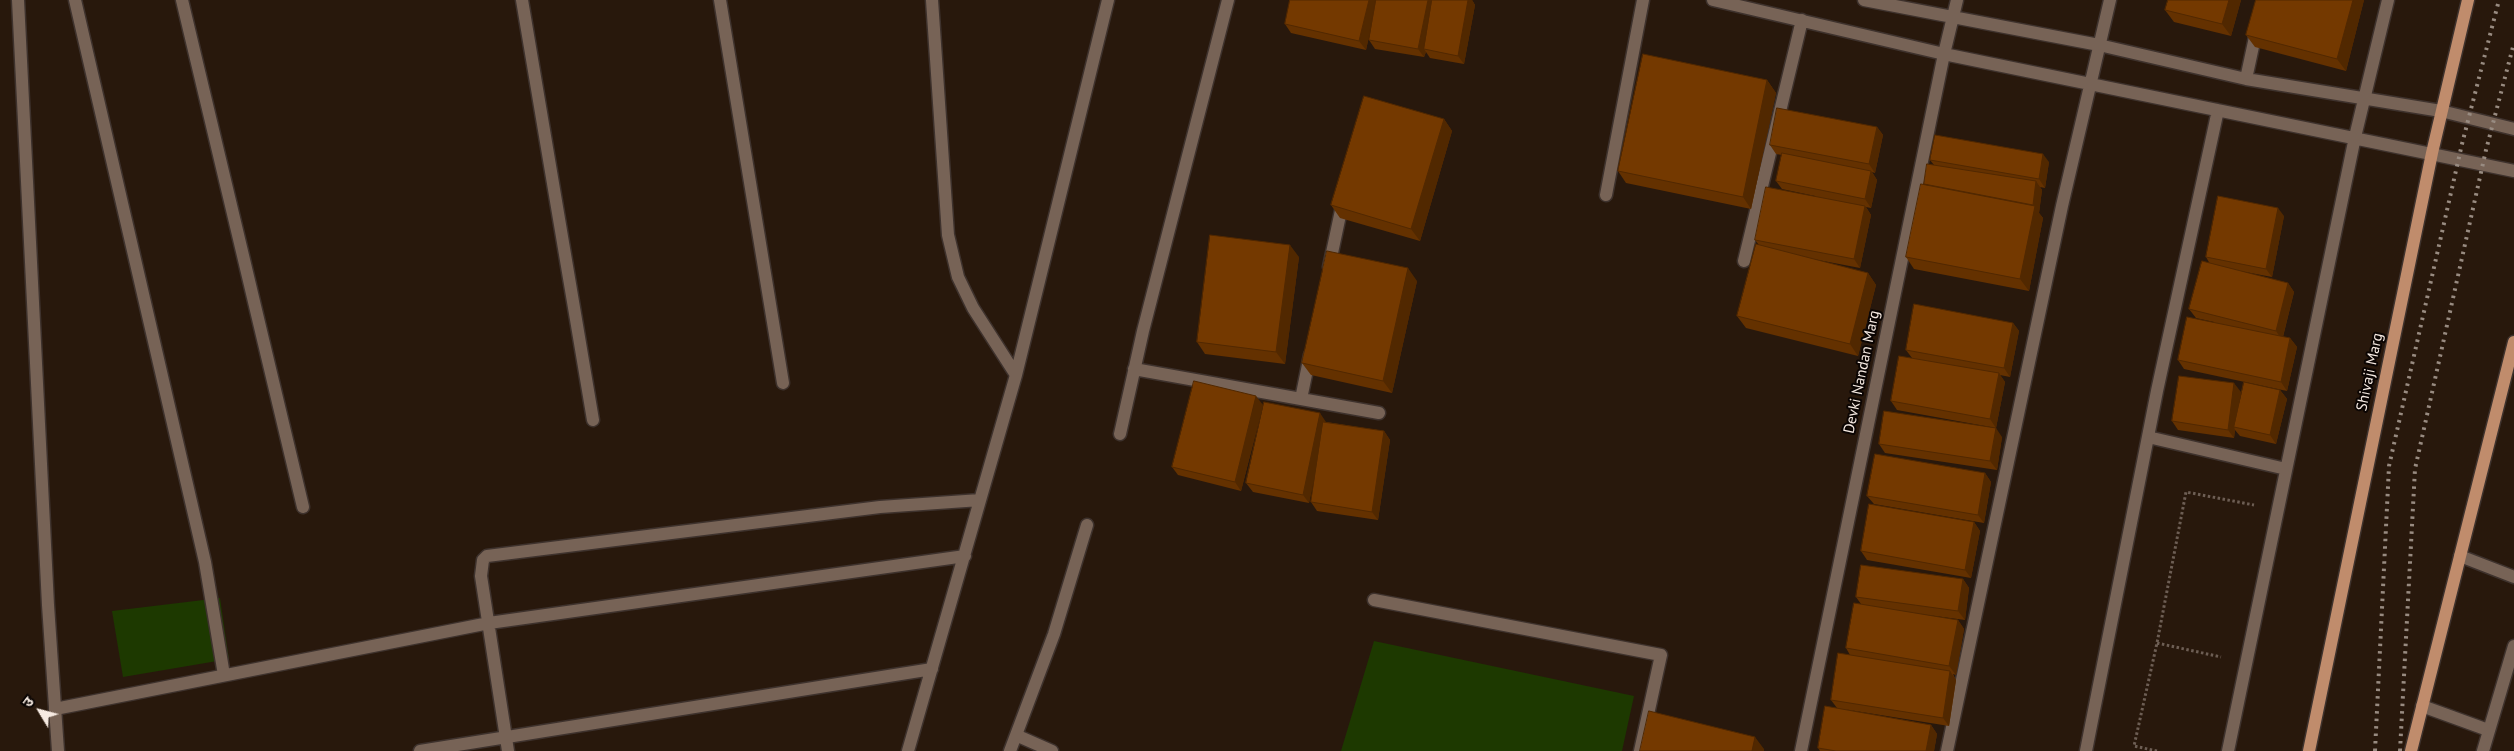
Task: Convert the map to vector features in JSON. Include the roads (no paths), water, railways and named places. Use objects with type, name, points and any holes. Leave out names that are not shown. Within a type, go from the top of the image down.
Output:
[{"type":"main road","name":"Shivaji Marg","points":[[2309,751],[2432,153],[2468,0]]},
{"type":"main road","points":[[2411,751],[2514,342]]},
{"type":"street","points":[[18,0],[48,605],[58,751]]},
{"type":"street","points":[[76,0],[205,562],[224,675]]},
{"type":"street","points":[[182,0],[303,507]]},
{"type":"street","points":[[522,0],[593,420]]},
{"type":"street","points":[[720,0],[783,383]]},
{"type":"street","points":[[932,0],[948,235],[958,278],[973,308],[1016,375]]},
{"type":"street","points":[[908,751],[1016,375],[1108,0]]},
{"type":"street","points":[[1120,434],[1134,369],[1228,0]]},
{"type":"street","points":[[1606,194],[1643,0]]},
{"type":"street","points":[[1713,0],[1944,54],[2514,171]]},
{"type":"street","points":[[1864,0],[2099,45],[2246,79],[2441,111],[2514,129]]},
{"type":"street","name":"Devki Nandan Marg","points":[[1801,751],[1944,54],[1958,0]]},
{"type":"street","points":[[1948,751],[2090,84],[2110,0]]},
{"type":"street","points":[[2246,79],[2263,0]]},
{"type":"street","points":[[2228,751],[2355,137],[2388,0]]},
{"type":"street","points":[[1744,261],[1802,20]]},
{"type":"street","points":[[2086,751],[2148,437],[2218,110]]},
{"type":"street","points":[[1325,284],[1346,187]]},
{"type":"street","points":[[1301,399],[1313,341]]},
{"type":"street","points":[[1134,369],[1379,413]]},
{"type":"street","points":[[2148,437],[2286,469]]},
{"type":"street","points":[[508,751],[481,566],[483,560],[492,554],[880,506],[980,500]]},
{"type":"street","points":[[1010,751],[1018,736],[1054,634],[1087,525]]},
{"type":"street","points":[[55,709],[489,623],[965,556]]},
{"type":"street","points":[[2460,556],[2514,577]]},
{"type":"street","points":[[1374,600],[1661,655],[1640,751]]},
{"type":"street","points":[[2483,751],[2514,646]]},
{"type":"street","points":[[420,751],[932,669]]},
{"type":"street","points":[[2422,706],[2488,730]]},
{"type":"street","points":[[1018,736],[1052,751]]},
{"type":"railway","points":[[2375,751],[2389,466],[2462,144],[2499,0]]},
{"type":"railway","points":[[2400,751],[2415,469],[2486,150],[2514,43]]}]
